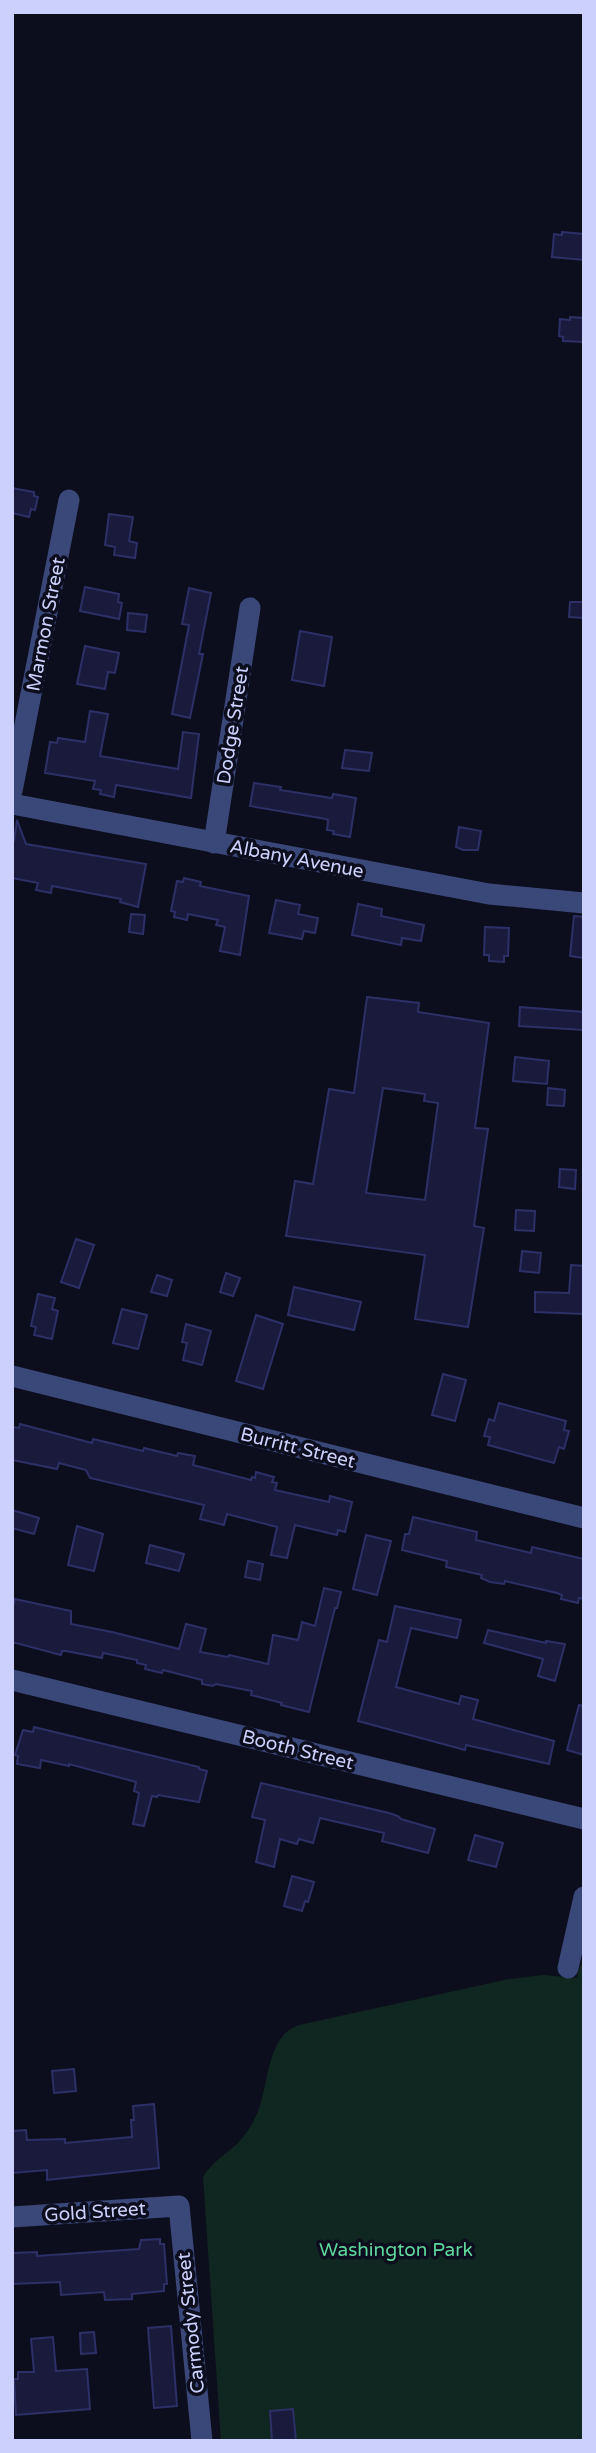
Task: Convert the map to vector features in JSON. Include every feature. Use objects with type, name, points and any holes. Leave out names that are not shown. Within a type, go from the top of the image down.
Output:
[{"type":"street","name":"Marmon Street","points":[[12,790],[69,500]]},
{"type":"street","name":"Dodge Street","points":[[214,843],[250,608]]},
{"type":"street","name":"Albany Avenue","points":[[12,804],[489,894],[584,903]]},
{"type":"street","name":"Burritt Street","points":[[12,1376],[584,1518]]},
{"type":"street","name":"Booth Street","points":[[12,1679],[584,1819]]},
{"type":"street","points":[[568,1968],[584,1897]]},
{"type":"street","name":"Gold Street","points":[[12,2217],[179,2206]]},
{"type":"street","name":"Carmody Street","points":[[179,2206],[202,2441]]},
{"type":"green space","name":"Washington Park","points":[[580,1966],[584,1966],[584,2441],[221,2441],[203,2177],[238,2143],[251,2125],[260,2105],[271,2059],[281,2038],[299,2025],[509,1979],[544,1975],[574,1978],[577,1977]]},
{"type":"building","points":[[562,232],[584,234],[584,260],[552,257],[554,234],[562,235]]},
{"type":"building","points":[[570,317],[584,318],[584,342],[563,341],[563,337],[559,336],[560,319],[570,320]]},
{"type":"building","points":[[12,488],[34,492],[34,496],[38,497],[35,510],[31,509],[29,517],[12,513]]},
{"type":"building","points":[[109,514],[133,517],[129,541],[137,543],[135,558],[114,555],[115,547],[105,545]]},
{"type":"building","points":[[85,587],[119,594],[118,602],[122,603],[119,619],[80,611]]},
{"type":"building","points":[[189,588],[211,593],[199,654],[203,654],[190,718],[172,714],[189,625],[182,624]]},
{"type":"building","points":[[570,602],[584,602],[584,618],[569,617]]},
{"type":"building","points":[[128,613],[147,615],[145,632],[127,630]]},
{"type":"building","points":[[300,631],[332,637],[324,686],[292,680]]},
{"type":"building","points":[[85,646],[119,653],[115,673],[108,672],[105,689],[77,684]]},
{"type":"building","points":[[90,711],[108,714],[100,756],[178,769],[183,732],[199,734],[191,798],[116,785],[114,797],[100,794],[101,790],[93,789],[95,781],[45,773],[50,742],[57,743],[58,738],[85,742]]},
{"type":"building","points":[[345,750],[372,753],[369,771],[342,768]]},
{"type":"building","points":[[254,783],[332,798],[333,794],[356,798],[350,837],[327,830],[326,819],[250,806]]},
{"type":"building","points":[[17,820],[26,844],[146,864],[138,907],[120,902],[121,899],[52,886],[51,893],[36,890],[38,883],[12,878],[12,841]]},
{"type":"building","points":[[459,827],[481,831],[478,850],[456,847]]},
{"type":"building","points":[[184,878],[201,882],[200,886],[249,896],[240,955],[220,951],[225,927],[216,925],[218,920],[188,914],[187,920],[174,917],[175,912],[171,911],[177,881],[183,882]]},
{"type":"building","points":[[276,900],[300,905],[298,914],[318,918],[315,933],[304,931],[302,939],[269,933]]},
{"type":"building","points":[[358,904],[382,909],[381,916],[424,925],[421,941],[402,938],[401,945],[352,935]]},
{"type":"building","points":[[131,914],[145,915],[143,934],[129,932]]},
{"type":"building","points":[[574,916],[584,917],[584,958],[570,956]]},
{"type":"building","points":[[485,927],[509,928],[508,956],[504,956],[504,962],[489,961],[489,955],[484,955]]},
{"type":"building","points":[[367,997],[419,1003],[418,1012],[489,1023],[475,1128],[488,1129],[474,1226],[484,1228],[468,1327],[415,1319],[425,1255],[286,1236],[295,1181],[313,1184],[329,1089],[354,1093]],"holes":[[[383,1088],[425,1094],[424,1101],[438,1103],[425,1200],[366,1193]]]},
{"type":"building","points":[[520,1007],[584,1012],[584,1030],[519,1026]]},
{"type":"building","points":[[515,1057],[549,1061],[547,1084],[513,1081]]},
{"type":"building","points":[[548,1088],[565,1090],[564,1106],[547,1105]]},
{"type":"building","points":[[560,1169],[576,1170],[575,1189],[559,1187]]},
{"type":"building","points":[[516,1210],[535,1211],[534,1231],[515,1230]]},
{"type":"building","points":[[76,1239],[94,1245],[79,1288],[61,1282]]},
{"type":"building","points":[[522,1251],[541,1253],[539,1273],[520,1271]]},
{"type":"building","points":[[571,1265],[584,1266],[584,1314],[535,1312],[535,1292],[569,1293]]},
{"type":"building","points":[[226,1273],[240,1278],[233,1296],[220,1292]]},
{"type":"building","points":[[157,1275],[172,1280],[167,1296],[151,1292]]},
{"type":"building","points":[[294,1287],[361,1302],[354,1330],[288,1315]]},
{"type":"building","points":[[38,1294],[55,1298],[52,1309],[58,1311],[52,1339],[34,1335],[36,1327],[31,1326]]},
{"type":"building","points":[[122,1309],[147,1315],[138,1349],[113,1343]]},
{"type":"building","points":[[256,1315],[283,1324],[263,1389],[236,1381]]},
{"type":"building","points":[[186,1324],[211,1331],[202,1365],[183,1360],[187,1343],[182,1342]]},
{"type":"building","points":[[443,1374],[466,1380],[455,1421],[432,1415]]},
{"type":"building","points":[[499,1403],[566,1421],[564,1430],[569,1431],[564,1449],[559,1447],[554,1463],[488,1445],[490,1437],[484,1436],[489,1419],[494,1421]]},
{"type":"building","points":[[20,1424],[92,1443],[93,1439],[143,1451],[144,1448],[177,1456],[178,1453],[195,1456],[193,1465],[251,1480],[252,1477],[255,1478],[256,1472],[274,1477],[272,1482],[277,1483],[275,1490],[329,1502],[330,1496],[352,1502],[345,1532],[338,1530],[337,1535],[295,1525],[287,1558],[271,1555],[277,1527],[227,1514],[224,1525],[200,1519],[204,1505],[90,1478],[86,1470],[59,1463],[57,1469],[12,1460],[12,1427],[19,1428]]},
{"type":"building","points":[[12,1510],[39,1518],[34,1534],[12,1528]]},
{"type":"building","points":[[413,1517],[477,1532],[476,1540],[531,1553],[532,1547],[584,1559],[584,1599],[579,1598],[578,1603],[561,1599],[562,1595],[557,1593],[505,1581],[504,1584],[490,1582],[481,1578],[482,1575],[446,1567],[447,1561],[402,1550],[405,1534],[409,1534]]},
{"type":"building","points":[[77,1526],[103,1534],[94,1571],[68,1565]]},
{"type":"building","points":[[366,1535],[391,1541],[377,1595],[353,1589]]},
{"type":"building","points":[[150,1545],[184,1554],[179,1571],[146,1563]]},
{"type":"building","points":[[248,1561],[263,1564],[260,1580],[245,1577]]},
{"type":"building","points":[[324,1588],[341,1592],[309,1712],[251,1695],[252,1691],[202,1684],[202,1680],[163,1670],[162,1673],[145,1669],[146,1665],[137,1663],[137,1660],[103,1653],[102,1658],[66,1651],[62,1651],[61,1655],[12,1642],[12,1610],[15,1599],[71,1611],[71,1624],[179,1649],[186,1624],[206,1629],[200,1652],[268,1664],[273,1635],[298,1640],[302,1622],[315,1626]]},
{"type":"building","points":[[395,1606],[461,1620],[457,1638],[411,1628],[396,1687],[459,1704],[461,1696],[478,1700],[473,1719],[554,1741],[549,1764],[466,1745],[465,1750],[358,1721],[379,1640],[387,1642]]},
{"type":"building","points":[[488,1630],[546,1643],[565,1644],[555,1681],[538,1676],[543,1659],[484,1643]]},
{"type":"building","points":[[579,1705],[584,1706],[584,1755],[567,1750]]},
{"type":"building","points":[[34,1727],[199,1767],[207,1771],[199,1802],[152,1796],[144,1826],[133,1824],[139,1793],[134,1791],[136,1782],[69,1764],[41,1760],[40,1768],[17,1764],[18,1756],[15,1755],[23,1730],[33,1732]]},
{"type":"building","points":[[261,1783],[389,1813],[435,1829],[428,1853],[382,1841],[384,1833],[320,1818],[313,1843],[299,1839],[297,1844],[280,1839],[274,1867],[256,1862],[265,1820],[252,1817]]},
{"type":"building","points":[[475,1835],[503,1843],[496,1867],[468,1860]]},
{"type":"building","points":[[292,1876],[314,1882],[308,1902],[305,1901],[302,1911],[284,1906]]},
{"type":"building","points":[[74,2069],[76,2091],[54,2093],[52,2071]]},
{"type":"building","points":[[154,2104],[159,2168],[47,2180],[47,2170],[12,2173],[12,2131],[26,2130],[27,2140],[65,2139],[65,2143],[132,2137],[133,2106]]},
{"type":"building","points":[[160,2239],[160,2244],[164,2244],[167,2284],[164,2284],[164,2291],[132,2294],[132,2299],[105,2300],[104,2292],[61,2295],[60,2282],[12,2284],[12,2253],[37,2252],[37,2256],[139,2249],[141,2240]]},
{"type":"building","points":[[171,2326],[177,2406],[154,2408],[148,2328]]},
{"type":"building","points":[[94,2332],[96,2353],[81,2354],[80,2333]]},
{"type":"building","points":[[53,2337],[56,2371],[87,2369],[90,2409],[16,2415],[14,2379],[18,2379],[18,2372],[34,2372],[31,2339]]},
{"type":"building","points":[[293,2409],[296,2441],[272,2441],[270,2411]]}]
